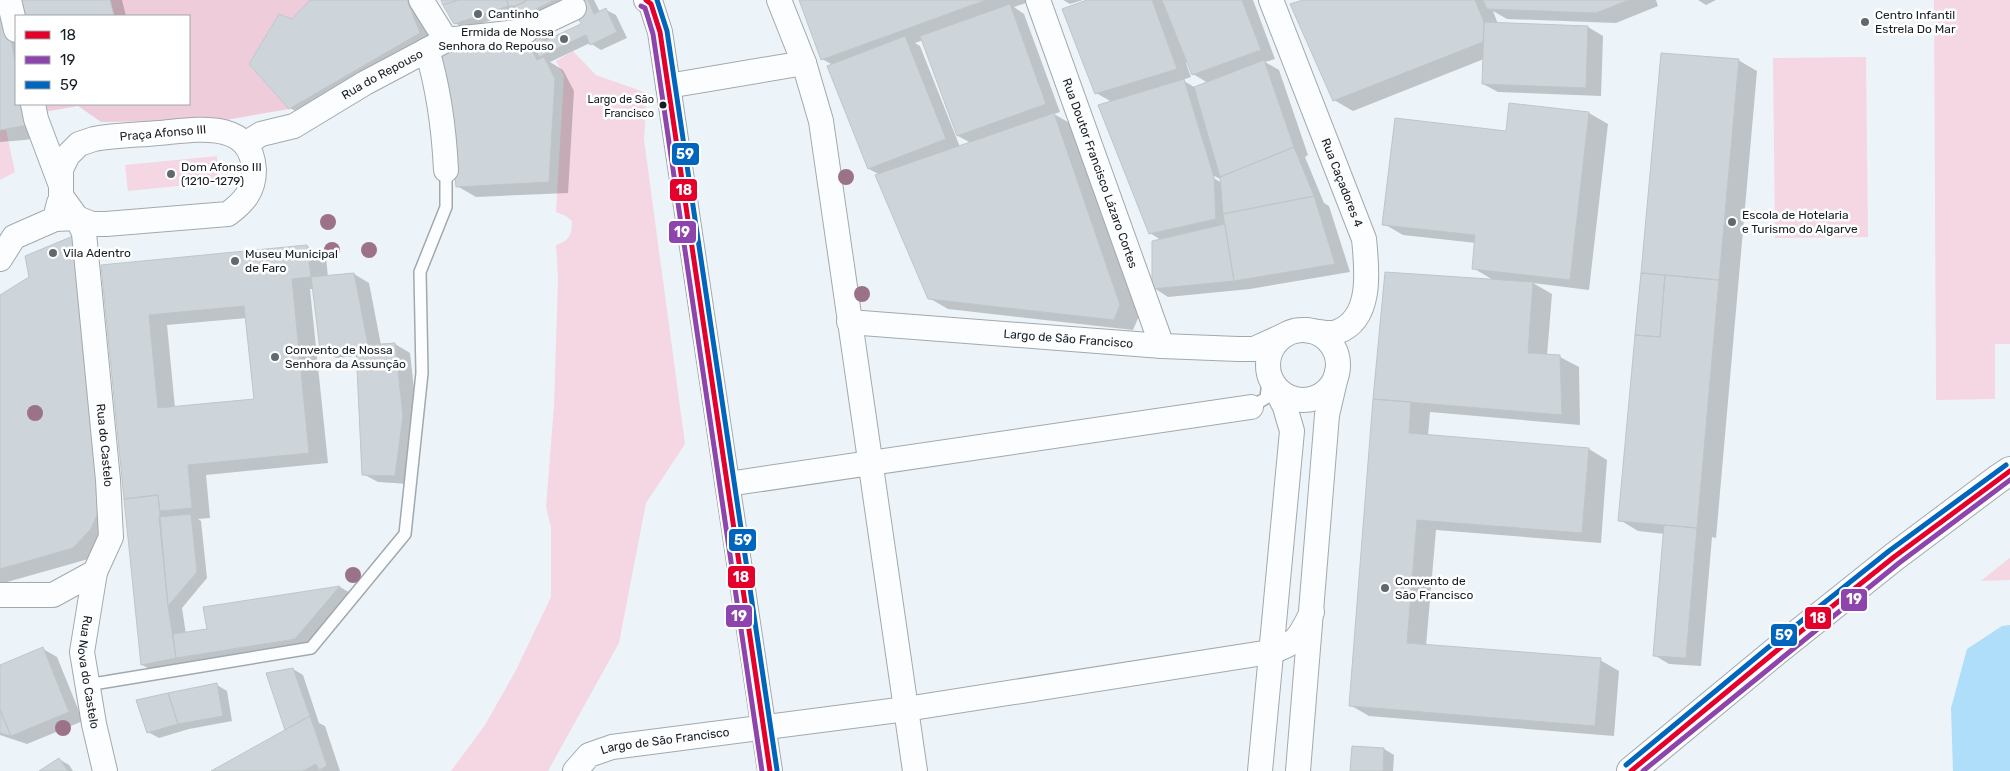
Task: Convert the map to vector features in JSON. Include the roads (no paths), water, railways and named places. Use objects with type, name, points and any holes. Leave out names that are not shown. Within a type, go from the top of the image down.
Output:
[{"type":"street","points":[[10,0],[15,25]]},
{"type":"street","points":[[421,0],[437,45],[435,75],[444,126],[446,170]]},
{"type":"street","points":[[646,0],[651,4],[660,32],[770,771]]},
{"type":"street","points":[[779,0],[804,63],[821,121],[915,771]]},
{"type":"street","name":"Rua Doutor Francisco Lázaro Cortes","points":[[1038,0],[1162,346]]},
{"type":"street","name":"Rua Caçadores 4","points":[[1271,0],[1364,239],[1367,277],[1363,302],[1354,321],[1336,333],[1296,332]]},
{"type":"street","name":"Rua do Repouso","points":[[246,144],[261,134],[294,126],[365,83],[437,45],[531,28],[584,3]]},
{"type":"street","points":[[668,86],[804,63]]},
{"type":"street","name":"Rua do Castelo","points":[[33,105],[63,204],[84,233],[108,480],[111,537],[95,572]]},
{"type":"street","name":"Praça Afonso III","points":[[63,204],[61,169],[68,155],[79,144],[94,139],[212,128],[231,134],[246,144]]},
{"type":"street","points":[[0,259],[14,237],[63,204],[92,224],[228,214],[250,194],[254,178],[253,160],[246,144]]},
{"type":"street","name":"Largo de São Francisco","points":[[849,322],[1162,346],[1254,349],[1296,332]]},
{"type":"street","points":[[1260,771],[1292,432],[1285,407],[1272,379],[1268,362],[1270,351],[1276,342],[1296,332],[1317,333],[1335,349],[1338,372],[1333,383],[1316,398],[1293,399],[1282,394],[1272,379]]},
{"type":"street","name":"Largo de São Francisco","points":[[1298,771],[1327,416],[1338,372]]},
{"type":"street","points":[[728,484],[1252,407]]},
{"type":"street","points":[[1631,771],[1894,557],[2010,472]]},
{"type":"street","points":[[0,595],[53,595],[95,572]]},
{"type":"street","name":"Rua Nova do Castelo","points":[[95,572],[82,652],[94,724],[105,771]]},
{"type":"street","name":"Largo de São Francisco","points":[[575,771],[589,755],[612,747],[906,709],[1270,652],[1289,646],[1300,636],[1312,612]]},
{"type":"street","name":"Largo de São Francisco","points":[[1270,652],[1289,656],[1298,670],[1304,698]]},
{"type":"lane","points":[[87,685],[311,648],[405,534],[422,373],[420,272],[446,206],[446,170]]},
{"type":"lane","points":[[1252,407],[1266,398],[1272,379]]},
{"type":"water","points":[[2010,625],[2010,771],[1953,771],[1951,708],[1967,649],[2002,626]]},
{"type":"place","name":"Cantinho","points":[[478,14]]},
{"type":"place","name":"Centro Infantil Estrela Do Mar","points":[[1865,22]]},
{"type":"place","name":"Ermida de Nossa Senhora do Repouso","points":[[564,39]]},
{"type":"place","name":"Largo de São Francisco","points":[[663,105]]},
{"type":"place","name":"Dom Afonso III (1210-1279)","points":[[171,174]]},
{"type":"place","name":"Escola de Hotelaria e Turismo do Algarve","points":[[1732,222]]},
{"type":"place","name":"Vila Adentro","points":[[53,253]]},
{"type":"place","name":"Museu Municipal de Faro","points":[[235,261]]},
{"type":"place","name":"Convento de Nossa Senhora da Assunção","points":[[275,357]]},
{"type":"place","name":"Convento de São Francisco","points":[[1385,588]]}]
